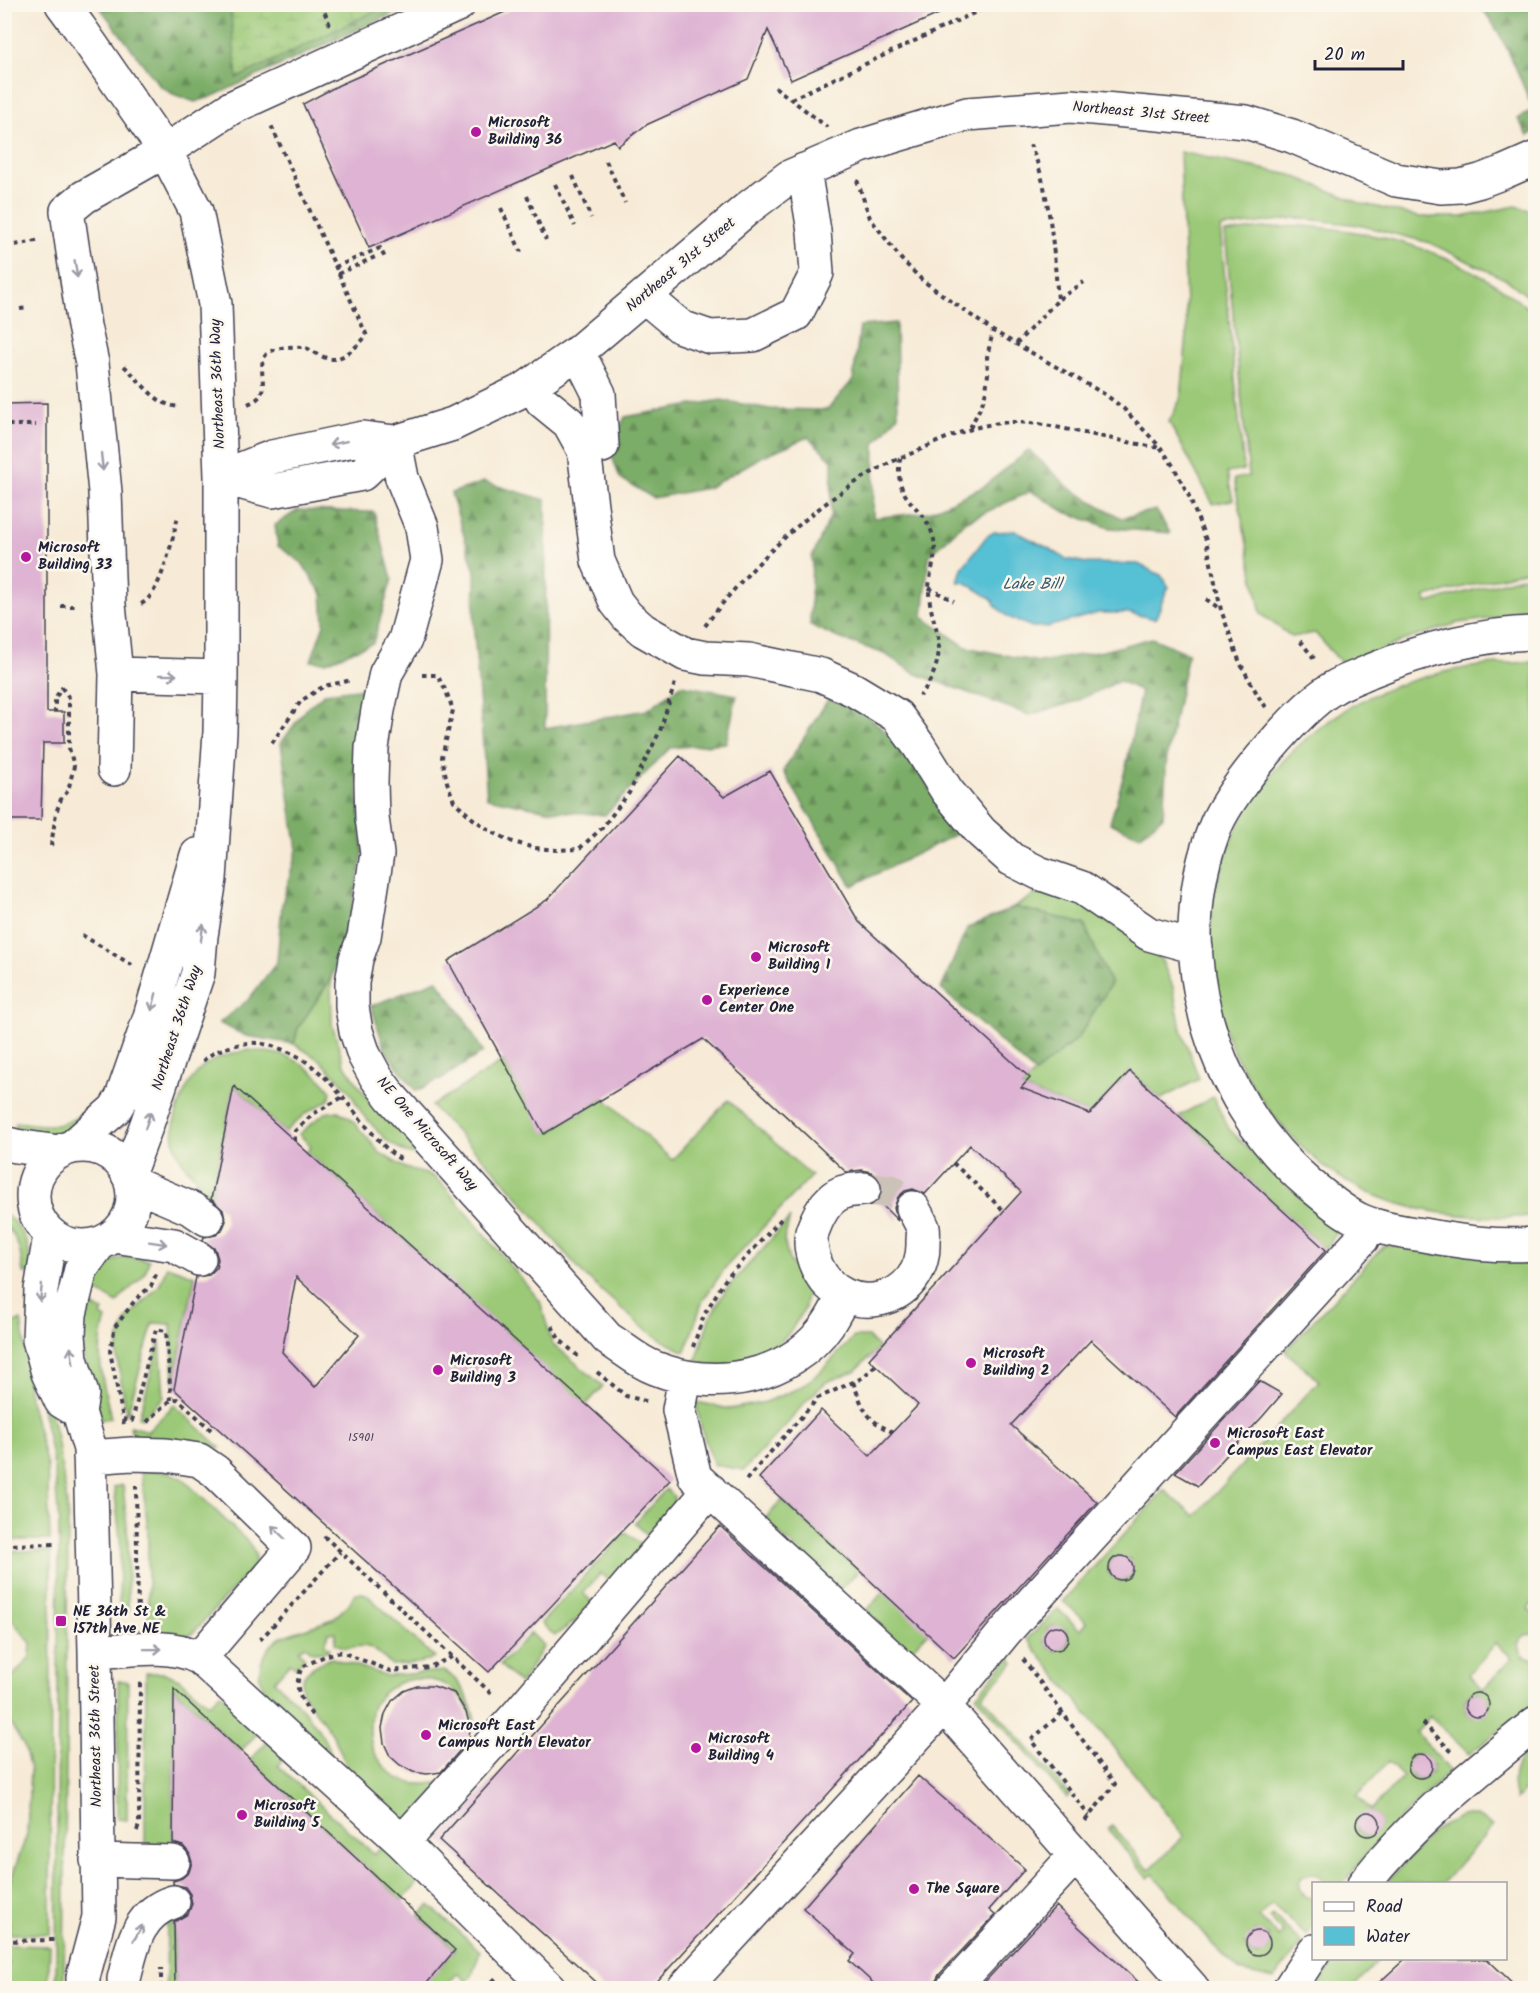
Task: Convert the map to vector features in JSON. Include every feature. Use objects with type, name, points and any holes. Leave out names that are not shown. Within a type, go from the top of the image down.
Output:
[{"type":"street","name":"Northeast 36th Way","points":[[62,4],[165,151],[196,211],[215,304],[221,477],[220,732],[210,879],[198,973],[129,1179]]},
{"type":"street","points":[[114,769],[116,674],[109,605],[105,492],[92,363],[84,326],[67,211],[84,197],[165,151],[231,108],[459,4]]},
{"type":"street","name":"Northeast 31st Street","points":[[221,477],[272,457],[357,439],[395,442],[453,424],[474,414],[525,389],[578,352],[748,208],[789,177],[861,146],[917,141],[967,114],[1071,106],[1221,120],[1266,127],[1396,180],[1441,187],[1461,186],[1480,181],[1536,158]]},
{"type":"street","points":[[644,296],[681,327],[710,337],[753,335],[796,314],[817,273],[814,231],[804,170]]},
{"type":"street","points":[[578,352],[599,394],[602,446]]},
{"type":"street","points":[[542,401],[569,423],[584,450],[598,561],[616,602],[643,630],[685,654],[749,660],[821,675],[854,690],[897,716],[947,791],[981,832],[1011,859],[1039,873],[1082,888],[1149,934],[1196,947]]},
{"type":"street","name":"NE One Microsoft Way","points":[[395,442],[402,478],[422,527],[427,560],[405,640],[386,673],[372,748],[372,807],[377,854],[364,937],[356,960],[352,983],[352,1006],[356,1031],[364,1055],[376,1077],[391,1097],[608,1339],[652,1367],[686,1377],[739,1379],[777,1367],[812,1342],[828,1324],[844,1296]]},
{"type":"street","points":[[1536,633],[1453,644],[1397,660],[1331,689],[1287,729],[1253,768],[1217,823],[1198,897],[1196,947],[1199,989],[1209,1030],[1223,1069],[1242,1106],[1266,1140],[1294,1171],[1326,1198],[1361,1221],[1397,1231],[1485,1245],[1536,1244]]},
{"type":"street","points":[[116,674],[220,677]]},
{"type":"street","name":"Northeast 36th Way","points":[[66,1149],[115,1108],[122,1097],[149,1020],[197,853],[216,806]]},
{"type":"street","points":[[4,1143],[16,1146],[66,1149],[88,1146],[104,1150],[119,1160],[133,1191],[132,1208],[125,1223],[107,1240]]},
{"type":"street","points":[[66,1149],[43,1165],[34,1180],[31,1197],[42,1224],[39,1340],[48,1373],[61,1401],[79,1412]]},
{"type":"street","points":[[129,1179],[192,1209],[207,1219]]},
{"type":"street","points":[[864,1189],[841,1193],[822,1209],[811,1232],[812,1258],[824,1281],[844,1296],[869,1301],[894,1295],[913,1278],[924,1255],[923,1229],[913,1208]]},
{"type":"street","points":[[4,1191],[65,1244],[82,1247],[107,1240],[174,1245],[200,1258]]},
{"type":"street","points":[[684,1989],[944,1706],[1004,1633],[1362,1239],[1361,1221]]},
{"type":"street","name":"Northeast 36th Street","points":[[83,1989],[83,1977],[99,1917],[95,1652],[90,1449],[79,1412],[82,1394],[71,1359],[70,1314],[81,1269],[107,1240]]},
{"type":"street","points":[[686,1377],[679,1410],[695,1477],[944,1706],[1192,1989]]},
{"type":"street","points":[[90,1456],[166,1455],[200,1460],[215,1471],[294,1548],[200,1658]]},
{"type":"street","points":[[402,1842],[718,1496]]},
{"type":"street","points":[[95,1652],[171,1649],[187,1651],[200,1658],[402,1842],[549,1989]]},
{"type":"street","points":[[1366,1882],[1379,1864],[1440,1802],[1536,1723]]},
{"type":"street","points":[[954,1989],[1076,1856]]},
{"type":"street","points":[[97,1860],[173,1862]]},
{"type":"street","points":[[124,1984],[134,1940],[139,1930],[157,1908],[173,1902]]},
{"type":"street","name":"Northeast 36th Street","points":[[99,1917],[124,1984]]},
{"type":"street","points":[[1290,1989],[1312,1954]]},
{"type":"path","points":[[321,4],[330,25]]},
{"type":"path","points":[[791,99],[993,4]]},
{"type":"path","points":[[775,87],[831,131]]},
{"type":"path","points":[[245,406],[260,396],[262,362],[273,350],[303,348],[322,358],[338,358],[355,347],[366,336],[266,114]]},
{"type":"path","points":[[1030,145],[1038,160],[1048,211],[1058,300]]},
{"type":"path","points":[[606,161],[625,203]]},
{"type":"path","points":[[573,176],[591,218]]},
{"type":"path","points":[[856,177],[870,218],[901,259],[922,280],[993,331],[1106,395],[1125,409],[1161,448],[1189,496],[1206,540],[1221,610],[1240,663],[1260,699],[1287,729]]},
{"type":"path","points":[[555,184],[575,226]]},
{"type":"path","points":[[527,196],[546,240]]},
{"type":"path","points":[[501,208],[521,252]]},
{"type":"path","points":[[4,232],[11,231]]},
{"type":"path","points":[[15,245],[42,240]]},
{"type":"path","points":[[335,267],[380,248],[386,260]]},
{"type":"path","points":[[338,274],[375,257]]},
{"type":"path","points":[[1016,344],[1058,300],[1084,282]]},
{"type":"path","points":[[20,309],[28,308]]},
{"type":"path","points":[[969,428],[986,391],[987,357],[993,331]]},
{"type":"path","points":[[117,364],[125,366],[153,397],[171,406],[180,407]]},
{"type":"path","points":[[8,399],[7,425],[36,425]]},
{"type":"path","points":[[272,743],[301,700],[324,686],[386,673],[437,675],[453,710],[442,757],[454,801],[492,832],[513,842],[535,848],[579,849],[602,828],[629,793],[660,731],[685,654],[711,618],[771,552],[827,502],[851,485],[884,465],[944,437],[969,428],[1002,423],[1036,423],[1161,448]]},
{"type":"path","points":[[897,716],[922,694],[931,679],[939,647],[937,631],[930,610],[928,588],[935,557],[934,537],[929,524],[911,504],[902,489],[898,469],[900,459]]},
{"type":"path","points":[[147,601],[159,582],[178,516]]},
{"type":"path","points":[[928,588],[954,601]]},
{"type":"path","points":[[1206,599],[1221,610]]},
{"type":"path","points":[[61,606],[76,606]]},
{"type":"path","points":[[51,846],[56,813],[61,799],[68,791],[75,766],[69,748],[67,724],[69,698],[62,688],[55,698],[55,712]]},
{"type":"path","points":[[82,935],[141,969]]},
{"type":"path","points":[[197,1066],[209,1055],[251,1042],[273,1046],[298,1055],[319,1071],[343,1097],[355,1115],[395,1156],[405,1161]]},
{"type":"path","points":[[295,1141],[296,1131],[307,1120],[343,1097]]},
{"type":"path","points":[[953,1163],[1003,1210]]},
{"type":"path","points":[[686,1377],[704,1315],[725,1280],[789,1209]]},
{"type":"path","points":[[131,1454],[110,1351],[115,1327],[136,1299],[151,1286],[160,1263]]},
{"type":"path","points":[[551,1319],[559,1339],[582,1360]]},
{"type":"path","points":[[123,1419],[132,1421],[156,1329],[166,1331],[171,1400]]},
{"type":"path","points":[[718,1496],[818,1398],[862,1378],[876,1365]]},
{"type":"path","points":[[591,1367],[626,1396],[679,1410]]},
{"type":"path","points":[[853,1382],[866,1413],[878,1426],[893,1432]]},
{"type":"path","points":[[146,1423],[171,1400],[178,1399],[213,1432]]},
{"type":"path","points":[[316,1529],[515,1716]]},
{"type":"path","points":[[4,1545],[56,1544]]},
{"type":"path","points":[[255,1645],[340,1552]]},
{"type":"path","points":[[316,1720],[298,1693],[296,1680],[302,1667],[314,1660],[327,1654],[340,1652],[390,1671],[429,1667],[452,1657]]},
{"type":"path","points":[[1022,1657],[1115,1784],[1089,1816],[1031,1740],[1062,1713]]},
{"type":"path","points":[[1423,1724],[1443,1744]]},
{"type":"path","points":[[4,1941],[54,1940]]},
{"type":"green space","points":[[230,4],[387,5],[237,78]]},
{"type":"green space","points":[[98,5],[412,5],[211,97],[195,102],[173,94],[159,85]]},
{"type":"green space","points":[[1479,5],[1535,5],[1535,131],[1528,136],[1518,119],[1533,109],[1503,41]]},
{"type":"green space","points":[[1180,152],[1291,175],[1360,203],[1419,217],[1462,217],[1516,206],[1535,212],[1535,302],[1507,280],[1430,243],[1359,225],[1297,218],[1220,228],[1244,470],[1227,473],[1233,500],[1213,504],[1169,422],[1181,398],[1187,334]]},
{"type":"green space","points":[[1302,226],[1367,234],[1426,250],[1482,276],[1535,314],[1535,568],[1426,597],[1427,603],[1535,573],[1535,613],[1458,623],[1402,641],[1345,667],[1315,633],[1292,637],[1261,614],[1234,479],[1249,476],[1225,233]]},
{"type":"green space","points":[[896,323],[898,415],[875,444],[873,518],[928,512],[983,487],[1029,450],[1071,489],[1121,518],[1156,510],[1170,533],[1110,528],[1065,512],[1031,491],[965,522],[929,556],[923,617],[966,647],[1039,662],[1103,651],[1152,638],[1188,653],[1167,755],[1163,817],[1140,836],[1110,823],[1126,767],[1141,691],[1120,681],[1074,702],[1029,715],[914,673],[885,654],[836,637],[810,625],[812,557],[831,515],[832,460],[808,437],[761,457],[708,488],[653,498],[620,478],[610,451],[625,417],[721,400],[770,409],[827,410],[853,380],[860,326]]},
{"type":"green space","points":[[484,482],[546,500],[545,728],[647,710],[681,685],[737,695],[726,743],[670,748],[605,815],[547,810],[487,798],[474,631],[475,572],[451,493]]},
{"type":"green space","points":[[298,510],[374,512],[392,579],[373,643],[326,662],[311,661],[324,624],[322,594],[302,563],[278,546],[275,525]]},
{"type":"green space","points":[[1535,662],[1535,1216],[1472,1216],[1409,1207],[1369,1193],[1331,1172],[1298,1144],[1270,1112],[1258,1094],[1246,1075],[1226,1033],[1214,990],[1210,946],[1213,903],[1223,861],[1241,820],[1265,782],[1296,748],[1330,720],[1348,708],[1387,689],[1428,676],[1470,667]]},
{"type":"green space","points":[[364,688],[357,777],[363,853],[350,917],[331,979],[298,1028],[294,1044],[246,1036],[219,1023],[248,1000],[277,962],[282,904],[297,850],[281,743],[305,710],[325,693]]},
{"type":"green space","points":[[829,698],[861,710],[898,743],[961,832],[852,886],[783,771]]},
{"type":"green space","points":[[1040,891],[1086,906],[1136,937],[1161,959],[1173,987],[1181,1029],[1199,1079],[1161,1099],[1130,1071],[1090,1114],[1021,1088],[1035,1073],[1078,1038],[1015,907]]},
{"type":"green space","points":[[1015,907],[1084,924],[1111,984],[1078,1038],[1035,1073],[941,989],[967,928]]},
{"type":"green space","points":[[331,979],[332,1024],[344,1064],[366,1096],[435,1159],[406,1153],[387,1141],[363,1115],[348,1089],[320,1060],[294,1044],[298,1028]]},
{"type":"green space","points":[[437,980],[464,1018],[483,1052],[446,1076],[416,1091],[385,1050],[371,1006]]},
{"type":"green space","points":[[246,1050],[276,1053],[291,1058],[318,1077],[331,1092],[329,1100],[306,1113],[285,1132],[234,1086],[210,1204],[193,1192],[196,1178],[176,1150],[173,1131],[175,1121],[186,1089],[199,1070],[218,1058]]},
{"type":"green space","points":[[504,1061],[544,1133],[604,1098],[672,1160],[728,1100],[811,1176],[725,1268],[703,1300],[685,1352],[641,1326],[583,1274],[503,1179],[431,1106]]},
{"type":"green space","points":[[1213,1097],[1229,1129],[1270,1170],[1304,1199],[1337,1218],[1337,1231],[1326,1250],[1179,1116]]},
{"type":"green space","points":[[90,1106],[95,1110],[66,1131],[50,1134],[15,1129],[16,1122],[47,1125],[64,1123],[72,1120]]},
{"type":"green space","points":[[338,1111],[350,1118],[380,1153],[405,1168],[433,1176],[445,1187],[540,1301],[552,1343],[603,1386],[586,1405],[307,1152],[311,1146],[299,1134],[325,1113]]},
{"type":"green space","points":[[4,1212],[18,1226],[26,1239],[32,1273],[23,1273],[18,1247],[5,1225]]},
{"type":"green space","points":[[790,1218],[784,1240],[789,1260],[806,1282],[807,1291],[805,1308],[790,1332],[774,1348],[756,1357],[724,1366],[712,1366],[696,1361],[709,1319],[725,1291]]},
{"type":"green space","points":[[1384,1246],[1535,1257],[1536,1600],[1528,1609],[1535,1616],[1536,1635],[1524,1636],[1518,1645],[1523,1656],[1535,1658],[1535,1703],[1469,1754],[1430,1716],[1416,1732],[1450,1771],[1381,1839],[1345,1882],[1322,1882],[1320,1877],[1313,1873],[1302,1877],[1299,1885],[1300,1892],[1312,1898],[1312,1928],[1307,1935],[1272,1904],[1259,1917],[1279,1937],[1283,1932],[1270,1919],[1273,1915],[1302,1943],[1274,1979],[1240,1971],[1213,1945],[1153,1874],[1148,1878],[1108,1829],[1112,1825],[1149,1870],[1184,1836],[1027,1639],[1058,1609],[1080,1630],[1087,1623],[1063,1601],[1164,1490],[1195,1516],[1319,1381],[1285,1351]],"holes":[[[1119,1556],[1130,1559],[1132,1566],[1130,1576],[1122,1580],[1112,1576],[1108,1571],[1111,1560]],[[1054,1626],[1066,1630],[1069,1637],[1067,1645],[1056,1651],[1049,1648],[1044,1641],[1047,1629]],[[1496,1643],[1512,1658],[1483,1689],[1468,1675]],[[1479,1693],[1488,1700],[1489,1708],[1484,1715],[1472,1716],[1466,1712],[1465,1700],[1471,1694]],[[1418,1754],[1426,1756],[1433,1766],[1431,1773],[1420,1779],[1412,1776],[1408,1765],[1411,1758]],[[1388,1762],[1403,1777],[1371,1810],[1357,1796]],[[1370,1812],[1376,1816],[1379,1825],[1375,1834],[1364,1836],[1357,1831],[1356,1819]],[[1256,1931],[1268,1935],[1270,1942],[1268,1950],[1258,1956],[1250,1953],[1246,1946],[1249,1935]]]},
{"type":"green space","points":[[125,1257],[149,1260],[144,1274],[117,1303],[88,1286],[102,1266]]},
{"type":"green space","points":[[167,1266],[195,1276],[174,1382],[171,1324],[153,1323],[127,1415],[117,1358],[118,1340],[127,1319],[159,1286]]},
{"type":"green space","points":[[91,1306],[103,1311],[101,1316],[106,1319],[102,1332],[100,1356],[111,1418],[101,1420],[81,1346],[82,1308],[90,1310]]},
{"type":"green space","points":[[21,1320],[27,1360],[28,1392],[47,1466],[50,1540],[5,1540],[4,1328]]},
{"type":"green space","points":[[854,1337],[868,1337],[879,1348],[855,1371],[826,1382],[744,1470],[714,1465],[702,1431],[696,1402],[730,1409],[766,1402],[799,1388],[819,1373]]},
{"type":"green space","points":[[160,1340],[164,1397],[142,1418],[139,1417]]},
{"type":"green space","points":[[41,1403],[50,1409],[57,1439],[68,1520],[64,1988],[56,1988],[59,1523],[54,1467]]},
{"type":"green space","points":[[174,1405],[221,1448],[205,1444],[134,1445],[130,1426],[148,1431]]},
{"type":"green space","points":[[141,1470],[169,1472],[183,1479],[249,1543],[255,1554],[253,1567],[193,1633],[186,1637],[148,1637],[148,1530]]},
{"type":"green space","points":[[123,1485],[128,1538],[128,1612],[119,1612],[120,1538],[114,1487]]},
{"type":"green space","points":[[666,1489],[674,1497],[672,1515],[650,1538],[635,1523]]},
{"type":"green space","points":[[782,1500],[859,1570],[841,1589],[764,1520]]},
{"type":"green space","points":[[626,1532],[642,1545],[611,1583],[601,1573],[583,1593],[596,1606],[555,1636],[541,1623]]},
{"type":"green space","points":[[5,1551],[51,1551],[50,1934],[10,1934],[5,1916],[5,1896],[27,1834],[30,1769],[24,1746],[8,1720],[10,1679],[30,1657],[31,1643],[5,1612]]},
{"type":"green space","points":[[883,1592],[928,1632],[909,1652],[865,1612]]},
{"type":"green space","points":[[366,1594],[435,1658],[418,1663],[392,1665],[371,1648],[339,1646],[335,1643],[336,1632],[328,1633],[324,1644],[330,1648],[327,1651],[312,1652],[305,1645],[299,1650],[305,1658],[295,1667],[290,1663],[274,1681],[316,1726],[332,1759],[266,1696],[259,1675],[261,1663],[269,1647],[281,1637],[333,1619],[349,1604],[354,1595]]},
{"type":"green space","points":[[531,1633],[544,1646],[520,1684],[500,1665]]},
{"type":"green space","points":[[1010,1657],[1014,1663],[982,1696],[1070,1795],[1067,1798],[976,1696]]},
{"type":"green space","points":[[332,1658],[387,1676],[444,1671],[457,1681],[467,1696],[476,1730],[473,1730],[470,1712],[462,1698],[451,1688],[438,1682],[423,1679],[409,1680],[395,1685],[383,1693],[373,1706],[370,1717],[371,1744],[390,1773],[411,1783],[442,1782],[408,1824],[355,1782],[332,1734],[303,1692],[302,1683],[305,1674]]},
{"type":"green space","points":[[146,1673],[165,1673],[179,1679],[209,1704],[220,1693],[261,1729],[241,1751],[174,1689],[173,1846],[145,1846]]},
{"type":"green space","points":[[118,1681],[128,1681],[127,1820],[117,1819]]},
{"type":"green space","points":[[269,1739],[287,1755],[278,1766],[374,1854],[384,1844],[421,1880],[402,1901],[250,1760]]},
{"type":"green space","points":[[1535,1745],[1535,1779],[1516,1800],[1513,1783],[1515,1769],[1522,1757]]},
{"type":"green space","points":[[1461,1816],[1477,1816],[1493,1826],[1444,1882],[1388,1882],[1433,1831]]},
{"type":"green space","points":[[429,1905],[480,1951],[472,1976],[467,1982],[458,1973],[444,1988],[422,1988],[455,1950],[419,1916]]},
{"type":"green space","points":[[173,1908],[175,1988],[166,1988],[167,1912]]},
{"type":"green space","points":[[5,1945],[50,1946],[48,1988],[7,1988],[9,1962],[5,1961]]},
{"type":"green space","points":[[1335,1960],[1378,1960],[1353,1988],[1317,1988]]},
{"type":"water","name":"Lake Bill","points":[[1015,531],[1066,559],[1087,563],[1138,564],[1161,575],[1169,587],[1155,619],[1129,613],[1098,613],[1047,627],[1032,627],[1008,617],[992,599],[965,582],[958,582],[962,568],[986,537],[994,532]]},
{"type":"building","name":"Microsoft Building 36","points":[[523,4],[961,4],[791,80],[768,30],[748,79],[646,125],[618,146],[614,140],[369,248],[303,104],[339,85]]},
{"type":"building","name":"Microsoft Building 33","points":[[47,403],[47,712],[64,712],[64,743],[43,743],[41,820],[4,820],[4,404]]},
{"type":"building","points":[[680,756],[724,797],[770,771],[859,922],[1030,1078],[1021,1088],[1090,1114],[1130,1071],[1326,1250],[1175,1417],[1091,1340],[1011,1425],[1097,1502],[954,1658],[759,1478],[821,1410],[870,1456],[918,1405],[869,1359],[1021,1192],[970,1145],[925,1194],[913,1189],[905,1191],[898,1197],[894,1208],[898,1221],[878,1201],[883,1187],[879,1177],[862,1170],[846,1172],[703,1039],[544,1134],[448,961],[547,900]]},
{"type":"building","name":"Microsoft Building 3","points":[[234,1086],[670,1480],[489,1672],[174,1389],[196,1277],[209,1275],[216,1268],[218,1259],[215,1249],[203,1240],[204,1237],[216,1235],[222,1230],[226,1221],[223,1210],[211,1199]],"holes":[[[296,1277],[359,1335],[315,1387],[282,1352]]]},
{"type":"building","name":"Microsoft East Campus East Elevator","points":[[1259,1381],[1282,1394],[1263,1416],[1198,1486],[1175,1473]]},
{"type":"building","name":"Microsoft Building 4","points":[[720,1526],[912,1702],[650,1989],[604,1989],[439,1840]]},
{"type":"building","points":[[1121,1556],[1130,1559],[1133,1568],[1130,1577],[1121,1580],[1112,1577],[1109,1568],[1112,1559]]},
{"type":"building","points":[[1056,1626],[1065,1629],[1068,1638],[1065,1647],[1056,1650],[1047,1647],[1044,1638],[1047,1629]]},
{"type":"building","name":"Microsoft East Campus North Elevator","points":[[417,1686],[433,1686],[454,1693],[466,1712],[470,1726],[469,1740],[441,1772],[427,1774],[413,1772],[390,1756],[384,1743],[382,1728],[385,1714],[392,1701],[404,1691]]},
{"type":"building","name":"Microsoft Building 5","points":[[174,1689],[455,1950],[422,1989],[175,1989],[174,1922],[188,1914],[192,1904],[190,1894],[185,1887],[173,1884],[173,1881],[189,1872],[192,1862],[183,1846],[173,1843]]},
{"type":"building","points":[[1477,1693],[1486,1696],[1489,1705],[1486,1714],[1477,1717],[1468,1714],[1465,1705],[1468,1696]]},
{"type":"building","points":[[1420,1754],[1429,1757],[1432,1766],[1429,1775],[1420,1778],[1411,1775],[1408,1766],[1411,1757]]},
{"type":"building","name":"The Square","points":[[918,1776],[1025,1869],[989,1910],[995,1915],[939,1975],[935,1989],[880,1989],[849,1961],[855,1954],[803,1908]]},
{"type":"building","points":[[1368,1812],[1377,1815],[1380,1824],[1377,1833],[1368,1836],[1359,1833],[1356,1824],[1359,1815]]},
{"type":"building","name":"The Square","points":[[1056,1906],[1146,1989],[978,1989]]},
{"type":"building","points":[[1258,1931],[1267,1934],[1270,1943],[1267,1952],[1258,1955],[1249,1952],[1246,1943],[1249,1934]]},
{"type":"building","points":[[1404,1960],[1488,1960],[1519,1989],[1372,1989]]},
{"type":"tunnel","points":[[864,1189],[891,1191],[913,1208]]},
{"type":"place","name":"Microsoft Building 36","points":[[476,132]]},
{"type":"place","name":"Microsoft Building 33","points":[[26,557]]},
{"type":"place","name":"Microsoft Building 1","points":[[756,957]]},
{"type":"place","name":"Experience Center One","points":[[707,1000]]},
{"type":"place","name":"Microsoft Building 2","points":[[971,1363]]},
{"type":"place","name":"Microsoft Building 3","points":[[438,1370]]},
{"type":"place","name":"Microsoft East Campus East Elevator","points":[[1215,1443]]},
{"type":"place","name":"NE 36th St & 157th Ave NE","points":[[61,1621]]},
{"type":"place","name":"Microsoft East Campus North Elevator","points":[[426,1735]]},
{"type":"place","name":"Microsoft Building 4","points":[[696,1748]]},
{"type":"place","name":"Microsoft Building 5","points":[[242,1815]]},
{"type":"place","name":"The Square","points":[[914,1889]]}]
